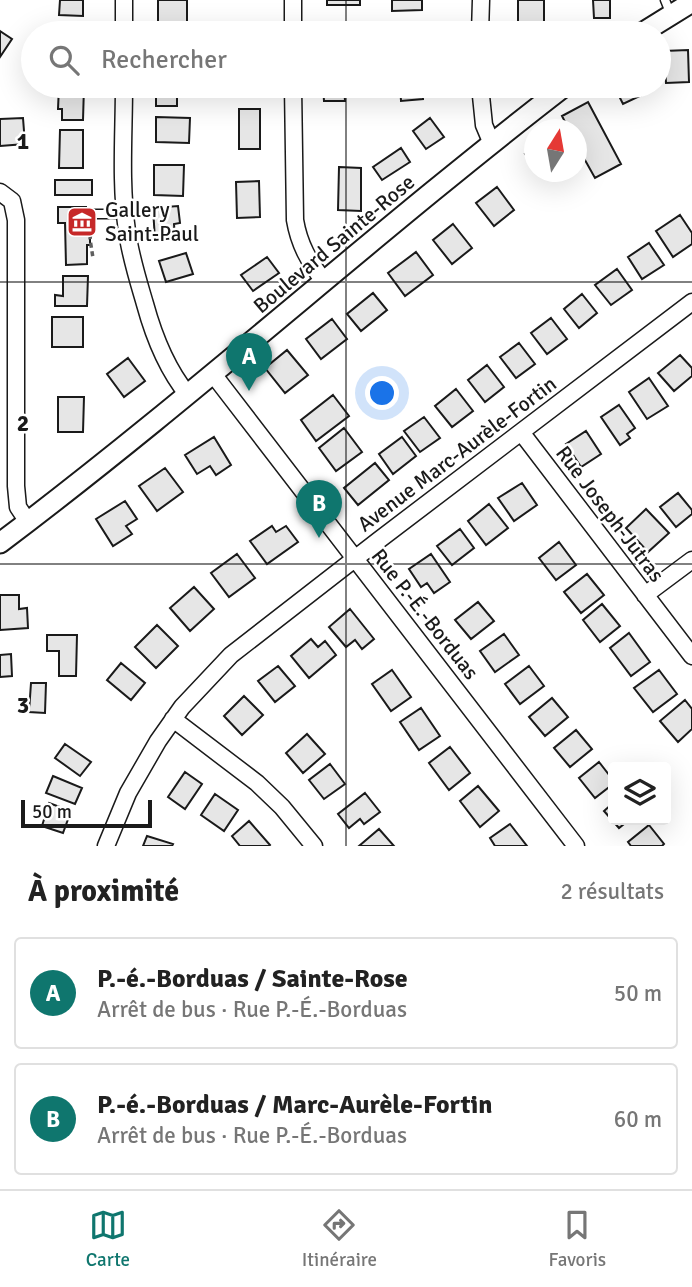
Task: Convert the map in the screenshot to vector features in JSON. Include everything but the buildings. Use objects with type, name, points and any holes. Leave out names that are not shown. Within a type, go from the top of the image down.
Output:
[{"type":"street","points":[[124,0],[124,21]]},
{"type":"street","points":[[293,0],[293,21]]},
{"type":"street","points":[[480,21],[481,0]]},
{"type":"street","points":[[654,21],[668,8],[692,2]]},
{"type":"street","points":[[124,98],[125,214],[131,251],[156,340],[170,369],[188,395]]},
{"type":"street","points":[[293,98],[295,220],[303,250],[324,281]]},
{"type":"street","points":[[481,98],[484,125],[492,144]]},
{"type":"street","name":"Boulevard Sainte-Rose","points":[[0,543],[188,395],[550,98]]},
{"type":"street","points":[[0,191],[12,201],[16,220],[16,486],[19,507],[28,522]]},
{"type":"street","name":"Avenue Marc-Aurèle-Fortin","points":[[106,846],[136,777],[173,719],[231,656],[355,558],[692,302]]},
{"type":"street","name":"Rue P.-É.-Borduas","points":[[213,374],[576,846]]},
{"type":"street","name":"Rue Joseph-Jutras","points":[[520,432],[692,656]]},
{"type":"street","points":[[645,595],[692,560]]},
{"type":"street","points":[[173,719],[257,783],[282,807],[314,846]]},
{"type":"lane","points":[[86,214],[125,214]]},
{"type":"path","points":[[92,222],[90,239],[93,258]]},
{"type":"place","name":"Gallery Saint-Paul","points":[[82,222]]},
{"type":"place","name":"P.-é.-Borduas / Sainte-Rose","points":[[249,391]]},
{"type":"place","name":"P.-é.-Borduas / Marc-Aurèle-Fortin","points":[[319,538]]}]
